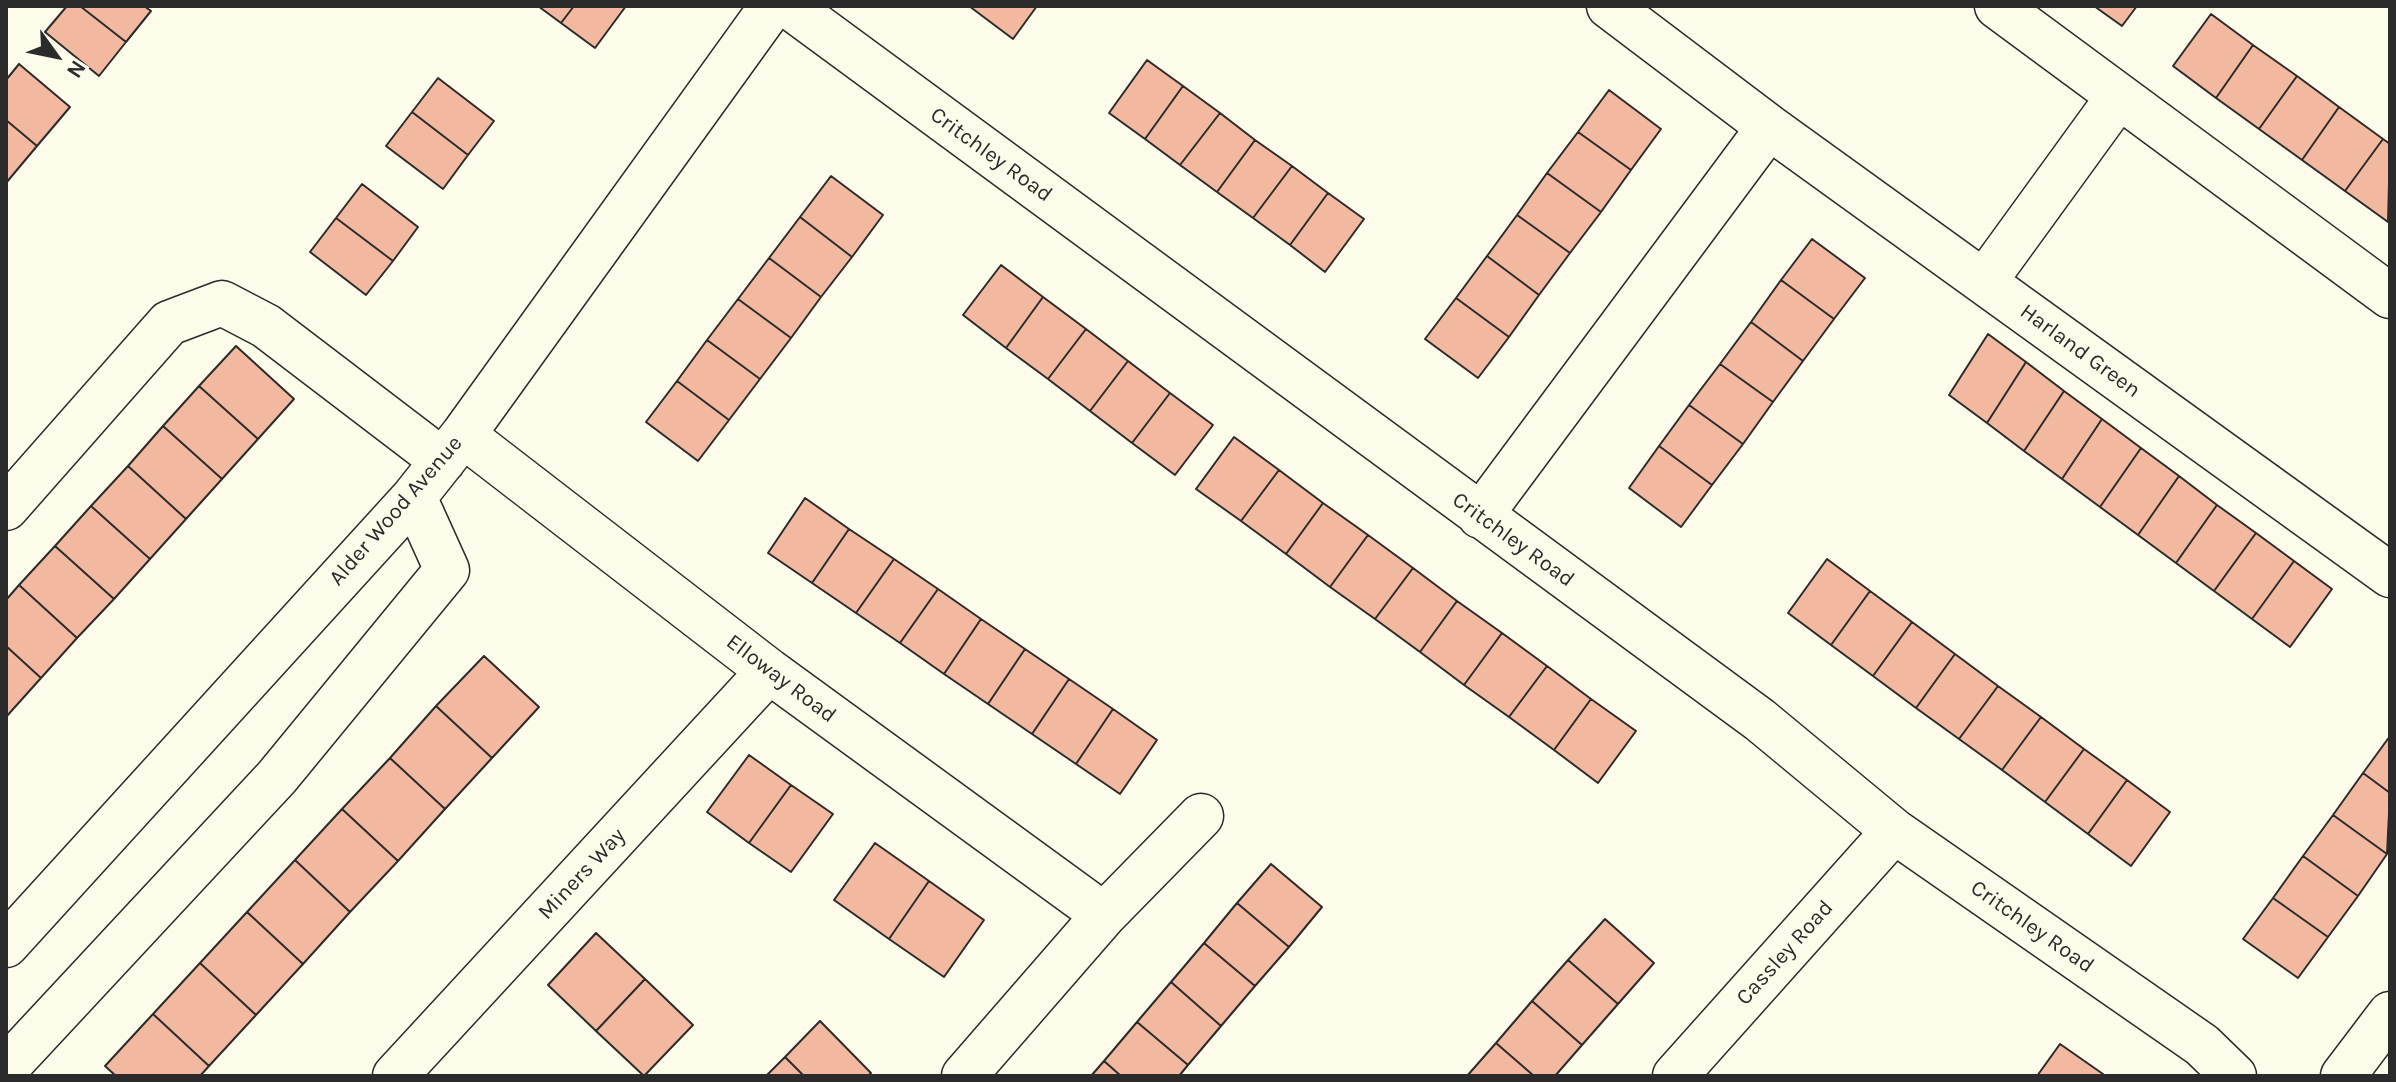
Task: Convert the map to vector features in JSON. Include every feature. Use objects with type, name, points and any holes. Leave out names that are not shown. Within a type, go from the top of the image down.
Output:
[{"type":"street","name":"Alder Wood Avenue","points":[[6,945],[414,497],[453,448],[772,6]]},
{"type":"street","name":"Critchley Road","points":[[789,6],[1760,720],[1894,831],[2202,1045],[2234,1076]]},
{"type":"street","name":"Harland Green","points":[[1609,6],[1769,127],[2390,575]]},
{"type":"street","points":[[1997,6],[2390,296]]},
{"type":"street","points":[[1984,282],[2119,96]]},
{"type":"street","points":[[1480,516],[1769,127]]},
{"type":"street","name":"Elloway Road","points":[[6,508],[169,323],[222,303],[266,326],[453,448],[769,671],[1104,915]]},
{"type":"street","points":[[6,1068],[277,777],[447,570],[414,497]]},
{"type":"street","name":"Miners Way","points":[[395,1076],[769,671]]},
{"type":"street","points":[[964,1076],[1104,915],[1201,816]]},
{"type":"street","name":"Cassley Road","points":[[1675,1076],[1894,831]]},
{"type":"street","points":[[2343,1076],[2390,1014]]},
{"type":"building","points":[[67,6],[80,6],[126,42],[99,76],[45,32]]},
{"type":"building","points":[[80,6],[144,6],[151,11],[126,42]]},
{"type":"building","points":[[538,6],[574,6],[561,23]]},
{"type":"building","points":[[574,6],[626,6],[595,48],[561,23]]},
{"type":"building","points":[[969,6],[1037,6],[1013,39]]},
{"type":"building","points":[[2094,6],[2137,6],[2122,26]]},
{"type":"building","points":[[2211,14],[2253,45],[2216,98],[2173,66]]},
{"type":"building","points":[[2253,45],[2297,76],[2259,129],[2216,98]]},
{"type":"building","points":[[1147,60],[1183,86],[1145,139],[1109,113]]},
{"type":"building","points":[[19,64],[70,107],[37,146],[6,120],[6,80]]},
{"type":"building","points":[[2297,76],[2339,107],[2302,160],[2259,129]]},
{"type":"building","points":[[438,78],[494,121],[468,155],[412,112]]},
{"type":"building","points":[[1183,86],[1220,113],[1180,165],[1145,139]]},
{"type":"building","points":[[1609,90],[1661,129],[1631,170],[1578,132]]},
{"type":"building","points":[[2339,107],[2383,139],[2345,191],[2302,160]]},
{"type":"building","points":[[412,112],[468,155],[443,189],[386,146]]},
{"type":"building","points":[[1220,113],[1255,140],[1217,192],[1180,165]]},
{"type":"building","points":[[6,120],[37,146],[6,183]]},
{"type":"building","points":[[1578,132],[1631,170],[1601,212],[1547,173]]},
{"type":"building","points":[[2383,139],[2390,144],[2388,222],[2345,191]]},
{"type":"building","points":[[1255,140],[1292,166],[1253,218],[1217,192]]},
{"type":"building","points":[[1292,166],[1328,193],[1290,245],[1253,218]]},
{"type":"building","points":[[1547,173],[1601,212],[1570,253],[1517,215]]},
{"type":"building","points":[[831,176],[883,215],[852,257],[800,217]]},
{"type":"building","points":[[362,184],[418,227],[393,261],[336,218]]},
{"type":"building","points":[[1328,193],[1364,219],[1325,272],[1290,245]]},
{"type":"building","points":[[1517,215],[1570,253],[1539,295],[1487,256]]},
{"type":"building","points":[[800,217],[852,257],[821,297],[769,258]]},
{"type":"building","points":[[336,218],[393,261],[366,295],[310,252]]},
{"type":"building","points":[[1812,239],[1865,278],[1834,319],[1781,280]]},
{"type":"building","points":[[1487,256],[1539,295],[1509,337],[1456,298]]},
{"type":"building","points":[[769,258],[821,297],[791,338],[738,299]]},
{"type":"building","points":[[1001,265],[1043,297],[1006,348],[963,315]]},
{"type":"building","points":[[1781,280],[1834,319],[1803,361],[1751,322]]},
{"type":"building","points":[[1043,297],[1086,329],[1048,379],[1006,348]]},
{"type":"building","points":[[1456,298],[1509,337],[1478,378],[1425,339]]},
{"type":"building","points":[[738,299],[791,338],[760,379],[707,340]]},
{"type":"building","points":[[1751,322],[1803,361],[1773,402],[1720,364]]},
{"type":"building","points":[[1086,329],[1128,361],[1090,411],[1048,379]]},
{"type":"building","points":[[1988,334],[2026,362],[1987,423],[1949,395]]},
{"type":"building","points":[[707,340],[760,379],[729,420],[677,381]]},
{"type":"building","points":[[236,346],[294,399],[258,439],[199,386]]},
{"type":"building","points":[[1128,361],[1170,393],[1132,443],[1090,411]]},
{"type":"building","points":[[2026,362],[2064,391],[2024,451],[1987,423]]},
{"type":"building","points":[[1720,364],[1773,402],[1743,444],[1689,405]]},
{"type":"building","points":[[677,381],[729,420],[698,461],[646,422]]},
{"type":"building","points":[[199,386],[258,439],[222,479],[163,426]]},
{"type":"building","points":[[2064,391],[2102,419],[2062,479],[2024,451]]},
{"type":"building","points":[[1170,393],[1213,425],[1175,475],[1132,443]]},
{"type":"building","points":[[1689,405],[1743,444],[1712,485],[1659,446]]},
{"type":"building","points":[[2102,419],[2141,448],[2100,507],[2062,479]]},
{"type":"building","points":[[163,426],[222,479],[186,519],[128,466]]},
{"type":"building","points":[[1234,437],[1279,470],[1241,521],[1196,489]]},
{"type":"building","points":[[1659,446],[1712,485],[1681,527],[1629,488]]},
{"type":"building","points":[[2141,448],[2179,476],[2138,535],[2100,507]]},
{"type":"building","points":[[128,466],[186,519],[150,559],[91,506]]},
{"type":"building","points":[[1279,470],[1323,503],[1286,554],[1241,521]]},
{"type":"building","points":[[2179,476],[2217,505],[2176,563],[2138,535]]},
{"type":"building","points":[[805,498],[849,529],[812,583],[768,553]]},
{"type":"building","points":[[1323,503],[1368,535],[1330,587],[1286,554]]},
{"type":"building","points":[[2217,505],[2256,533],[2214,591],[2176,563]]},
{"type":"building","points":[[91,506],[150,559],[114,599],[55,546]]},
{"type":"building","points":[[849,529],[894,559],[856,613],[812,583]]},
{"type":"building","points":[[2256,533],[2294,561],[2252,619],[2214,591]]},
{"type":"building","points":[[1368,535],[1413,568],[1375,619],[1330,587]]},
{"type":"building","points":[[55,546],[114,599],[77,638],[19,585]]},
{"type":"building","points":[[894,559],[938,589],[900,643],[856,613]]},
{"type":"building","points":[[1827,559],[1870,591],[1831,645],[1788,613]]},
{"type":"building","points":[[2294,561],[2332,589],[2290,647],[2252,619]]},
{"type":"building","points":[[1413,568],[1457,601],[1420,652],[1375,619]]},
{"type":"building","points":[[19,585],[77,638],[41,678],[6,646],[6,600]]},
{"type":"building","points":[[938,589],[981,619],[944,674],[900,643]]},
{"type":"building","points":[[1870,591],[1912,622],[1873,676],[1831,645]]},
{"type":"building","points":[[1457,601],[1502,633],[1464,685],[1420,652]]},
{"type":"building","points":[[981,619],[1025,649],[988,704],[944,674]]},
{"type":"building","points":[[1912,622],[1955,654],[1916,708],[1873,676]]},
{"type":"building","points":[[1502,633],[1547,666],[1509,717],[1464,685]]},
{"type":"building","points":[[6,646],[41,678],[6,717]]},
{"type":"building","points":[[1025,649],[1069,679],[1032,734],[988,704]]},
{"type":"building","points":[[1955,654],[1998,686],[1959,739],[1916,708]]},
{"type":"building","points":[[484,656],[539,707],[492,758],[436,706]]},
{"type":"building","points":[[1547,666],[1591,699],[1554,750],[1509,717]]},
{"type":"building","points":[[1069,679],[1113,709],[1076,764],[1032,734]]},
{"type":"building","points":[[1998,686],[2041,717],[2002,770],[1959,739]]},
{"type":"building","points":[[1591,699],[1636,731],[1598,783],[1554,750]]},
{"type":"building","points":[[436,706],[492,758],[445,809],[390,758]]},
{"type":"building","points":[[1113,709],[1157,740],[1120,794],[1076,764]]},
{"type":"building","points":[[2041,717],[2084,749],[2045,802],[2002,770]]},
{"type":"building","points":[[2390,736],[2390,793],[2363,773]]},
{"type":"building","points":[[2084,749],[2127,780],[2088,834],[2045,802]]},
{"type":"building","points":[[749,755],[791,785],[749,843],[707,812]]},
{"type":"building","points":[[390,758],[445,809],[398,861],[342,809]]},
{"type":"building","points":[[2363,773],[2390,793],[2387,854],[2333,815]]},
{"type":"building","points":[[2127,780],[2170,812],[2131,866],[2088,834]]},
{"type":"building","points":[[791,785],[833,814],[791,872],[749,843]]},
{"type":"building","points":[[342,809],[398,861],[350,912],[295,860]]},
{"type":"building","points":[[2333,815],[2387,854],[2358,896],[2303,856]]},
{"type":"building","points":[[875,843],[929,881],[889,939],[834,900]]},
{"type":"building","points":[[2303,856],[2358,896],[2328,937],[2273,898]]},
{"type":"building","points":[[295,860],[350,912],[303,964],[247,912]]},
{"type":"building","points":[[1271,864],[1322,907],[1289,947],[1237,903]]},
{"type":"building","points":[[929,881],[984,920],[944,977],[889,939]]},
{"type":"building","points":[[2273,898],[2328,937],[2298,978],[2243,939]]},
{"type":"building","points":[[1237,903],[1289,947],[1255,986],[1204,943]]},
{"type":"building","points":[[247,912],[303,964],[256,1015],[200,963]]},
{"type":"building","points":[[1605,919],[1654,963],[1618,1004],[1568,960]]},
{"type":"building","points":[[596,933],[645,979],[596,1031],[548,985]]},
{"type":"building","points":[[1204,943],[1255,986],[1221,1026],[1171,982]]},
{"type":"building","points":[[1568,960],[1618,1004],[1582,1045],[1532,1001]]},
{"type":"building","points":[[200,963],[256,1015],[209,1066],[153,1014]]},
{"type":"building","points":[[645,979],[693,1025],[644,1076],[596,1031]]},
{"type":"building","points":[[1171,982],[1221,1026],[1188,1065],[1137,1022]]},
{"type":"building","points":[[1532,1001],[1582,1045],[1555,1076],[1534,1076],[1496,1043]]},
{"type":"building","points":[[153,1014],[209,1066],[200,1076],[116,1076],[105,1066]]},
{"type":"building","points":[[820,1021],[871,1073],[868,1076],[804,1076],[785,1057]]},
{"type":"building","points":[[1137,1022],[1188,1065],[1179,1076],[1121,1076],[1104,1061]]},
{"type":"building","points":[[1496,1043],[1534,1076],[1467,1076]]},
{"type":"building","points":[[2060,1044],[2103,1074],[2102,1076],[2037,1076]]},
{"type":"building","points":[[785,1057],[804,1076],[766,1076]]},
{"type":"building","points":[[1104,1061],[1121,1076],[1091,1076]]}]
